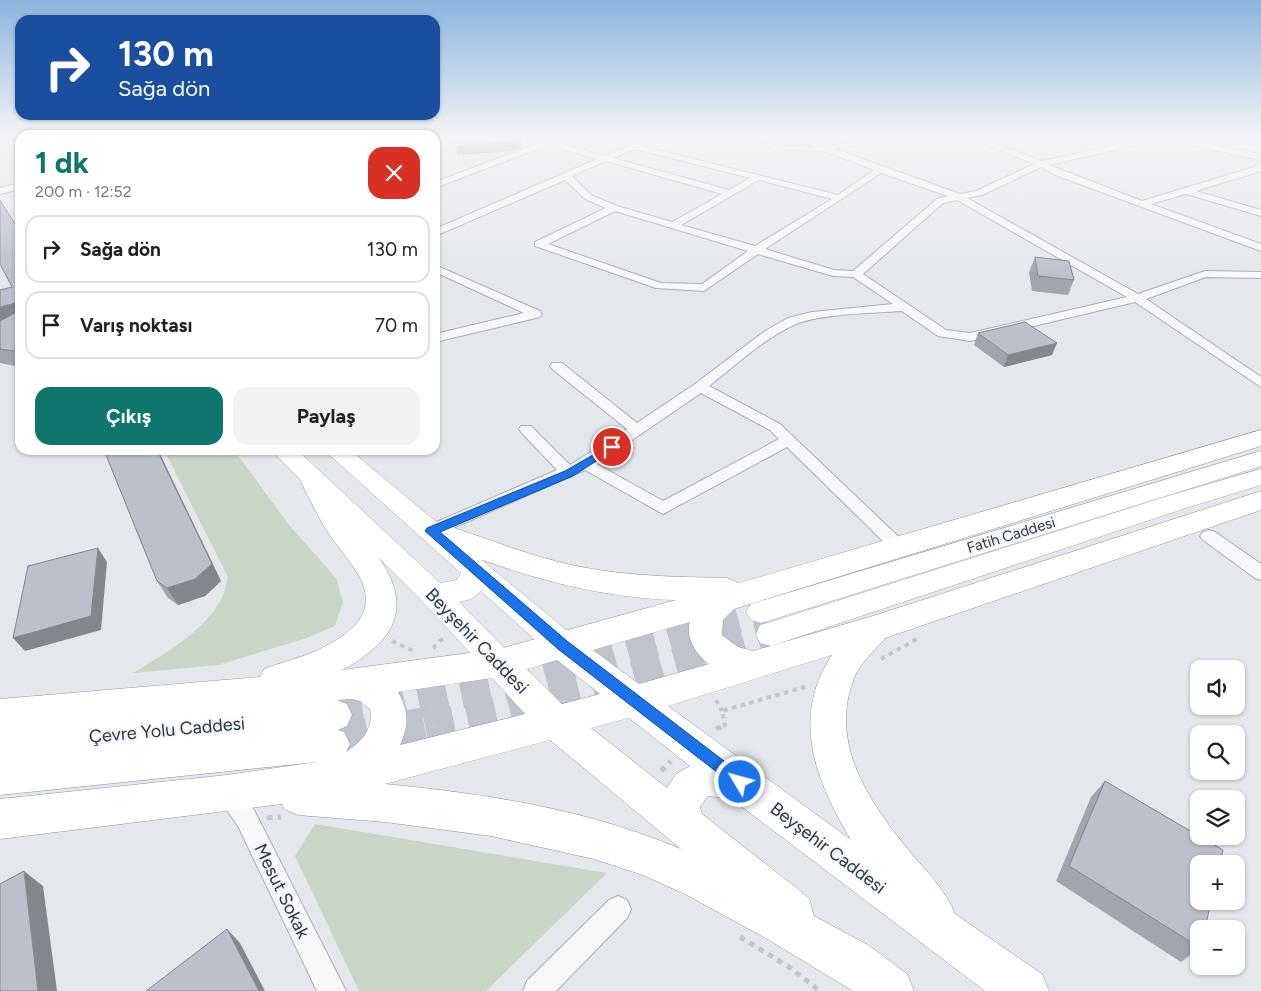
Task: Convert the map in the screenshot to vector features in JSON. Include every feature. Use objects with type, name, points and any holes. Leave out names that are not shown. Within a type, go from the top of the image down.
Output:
[{"type":"highway","points":[[431,531],[520,562],[578,578],[649,588],[762,612],[899,548],[1261,438]]},
{"type":"highway","points":[[0,715],[162,700],[270,681],[335,658],[376,623],[381,608],[381,592],[372,572],[339,526],[314,482]]},
{"type":"highway","points":[[953,941],[865,826],[835,768],[829,738],[827,714],[836,678],[847,661],[876,645],[1261,500]]},
{"type":"highway","points":[[236,806],[338,730],[425,674],[498,663],[722,600],[762,612]]},
{"type":"highway","points":[[722,600],[707,617],[704,632],[712,646],[729,659],[739,664],[753,665]]},
{"type":"highway","name":"Beyşehir Caddesi","points":[[562,645],[752,792],[953,941],[1025,991]]},
{"type":"highway","points":[[162,700],[338,730],[437,753],[634,701],[753,665],[876,645]]},
{"type":"highway","name":"Beyşehir Caddesi","points":[[498,663],[556,722],[640,792],[878,981]]},
{"type":"highway","name":"Çevre Yolu Caddesi","points":[[0,746],[338,730]]},
{"type":"highway","name":"Çevre Yolu Caddesi","points":[[0,777],[338,730]]},
{"type":"highway","points":[[700,840],[683,821],[680,807],[683,795],[696,782],[708,778],[730,781],[752,792]]},
{"type":"highway","points":[[0,819],[358,799],[531,821],[593,838],[644,855],[697,878],[751,906],[878,981]]},
{"type":"main road","name":"Beyşehir Caddesi","points":[[288,455],[432,593],[498,663]]},
{"type":"main road","name":"Beyşehir Caddesi","points":[[342,455],[562,645]]},
{"type":"main road","name":"Fatih Caddesi","points":[[762,612],[1261,458]]},
{"type":"main road","name":"Fatih Caddesi","points":[[762,612],[1180,501],[1261,477]]},
{"type":"main road","points":[[432,593],[442,595],[460,592],[470,586],[476,578],[475,568]]},
{"type":"street","points":[[440,231],[547,183]]},
{"type":"street","points":[[574,183],[588,196],[614,208],[758,249],[833,273],[856,274],[942,333],[970,337],[1137,298],[1205,274],[1261,275]]},
{"type":"street","points":[[694,183],[729,193]]},
{"type":"street","points":[[672,226],[747,183]]},
{"type":"street","points":[[782,183],[840,198]]},
{"type":"street","points":[[614,208],[539,244],[660,286],[704,288],[758,249],[861,183]]},
{"type":"street","points":[[919,183],[956,196],[1137,298],[1259,381]]},
{"type":"street","points":[[856,274],[940,201],[956,196],[979,193],[1000,183]]},
{"type":"street","points":[[1086,183],[1261,248]]},
{"type":"street","points":[[1142,204],[1208,183]]},
{"type":"street","points":[[0,191],[15,187]]},
{"type":"street","points":[[1184,190],[1261,213]]},
{"type":"street","points":[[440,270],[536,314],[440,337]]},
{"type":"street","points":[[431,531],[569,473],[586,464],[700,386],[769,334],[792,321],[812,316],[903,307]]},
{"type":"street","points":[[557,366],[637,430]]},
{"type":"street","points":[[700,386],[774,427],[899,548]]},
{"type":"street","points":[[526,429],[569,473]]},
{"type":"street","points":[[586,464],[663,508],[788,440]]},
{"type":"street","points":[[1209,536],[1261,572]]},
{"type":"street","name":"Mesut Sokak","points":[[236,806],[332,991]]},
{"type":"street","points":[[537,991],[618,909]]},
{"type":"path","points":[[370,630],[425,656],[425,674],[437,753]]},
{"type":"path","points":[[876,645],[920,638]]},
{"type":"path","points":[[640,792],[688,744],[725,724],[722,710],[836,678]]},
{"type":"path","points":[[236,806],[283,817]]},
{"type":"green space","points":[[167,455],[238,455],[289,525],[336,578],[343,602],[335,626],[304,639],[218,665],[133,673],[180,643],[201,625],[221,600],[228,577]]},
{"type":"green space","points":[[315,824],[607,873],[486,991],[359,991],[295,856]]},
{"type":"building","points":[[0,200],[15,224],[15,303],[0,307],[0,290],[12,287],[0,264]]},
{"type":"building","points":[[1035,257],[1069,261],[1074,280],[1038,276]]},
{"type":"building","points":[[15,313],[15,351],[0,349],[0,321]]},
{"type":"building","points":[[1025,322],[1057,343],[1008,355],[978,333]]},
{"type":"building","points":[[106,455],[159,455],[212,564],[195,579],[167,588],[157,581]]},
{"type":"building","points":[[98,548],[91,616],[13,638],[28,566]]},
{"type":"building","points":[[1105,781],[1190,831],[1190,845],[1214,845],[1223,850],[1222,855],[1190,855],[1190,910],[1209,910],[1207,920],[1190,920],[1190,941],[1069,866]]},
{"type":"building","points":[[24,871],[38,991],[0,991],[0,884]]},
{"type":"building","points":[[227,929],[259,991],[146,991]]},
{"type":"tunnel","points":[[334,715],[402,706],[504,685],[761,612]]},
{"type":"tunnel","points":[[425,726],[513,707],[600,685],[771,634]]},
{"type":"tunnel","points":[[331,744],[431,725]]},
{"type":"route","points":[[612,447],[569,473],[431,531],[562,645],[701,754],[740,782]]}]
